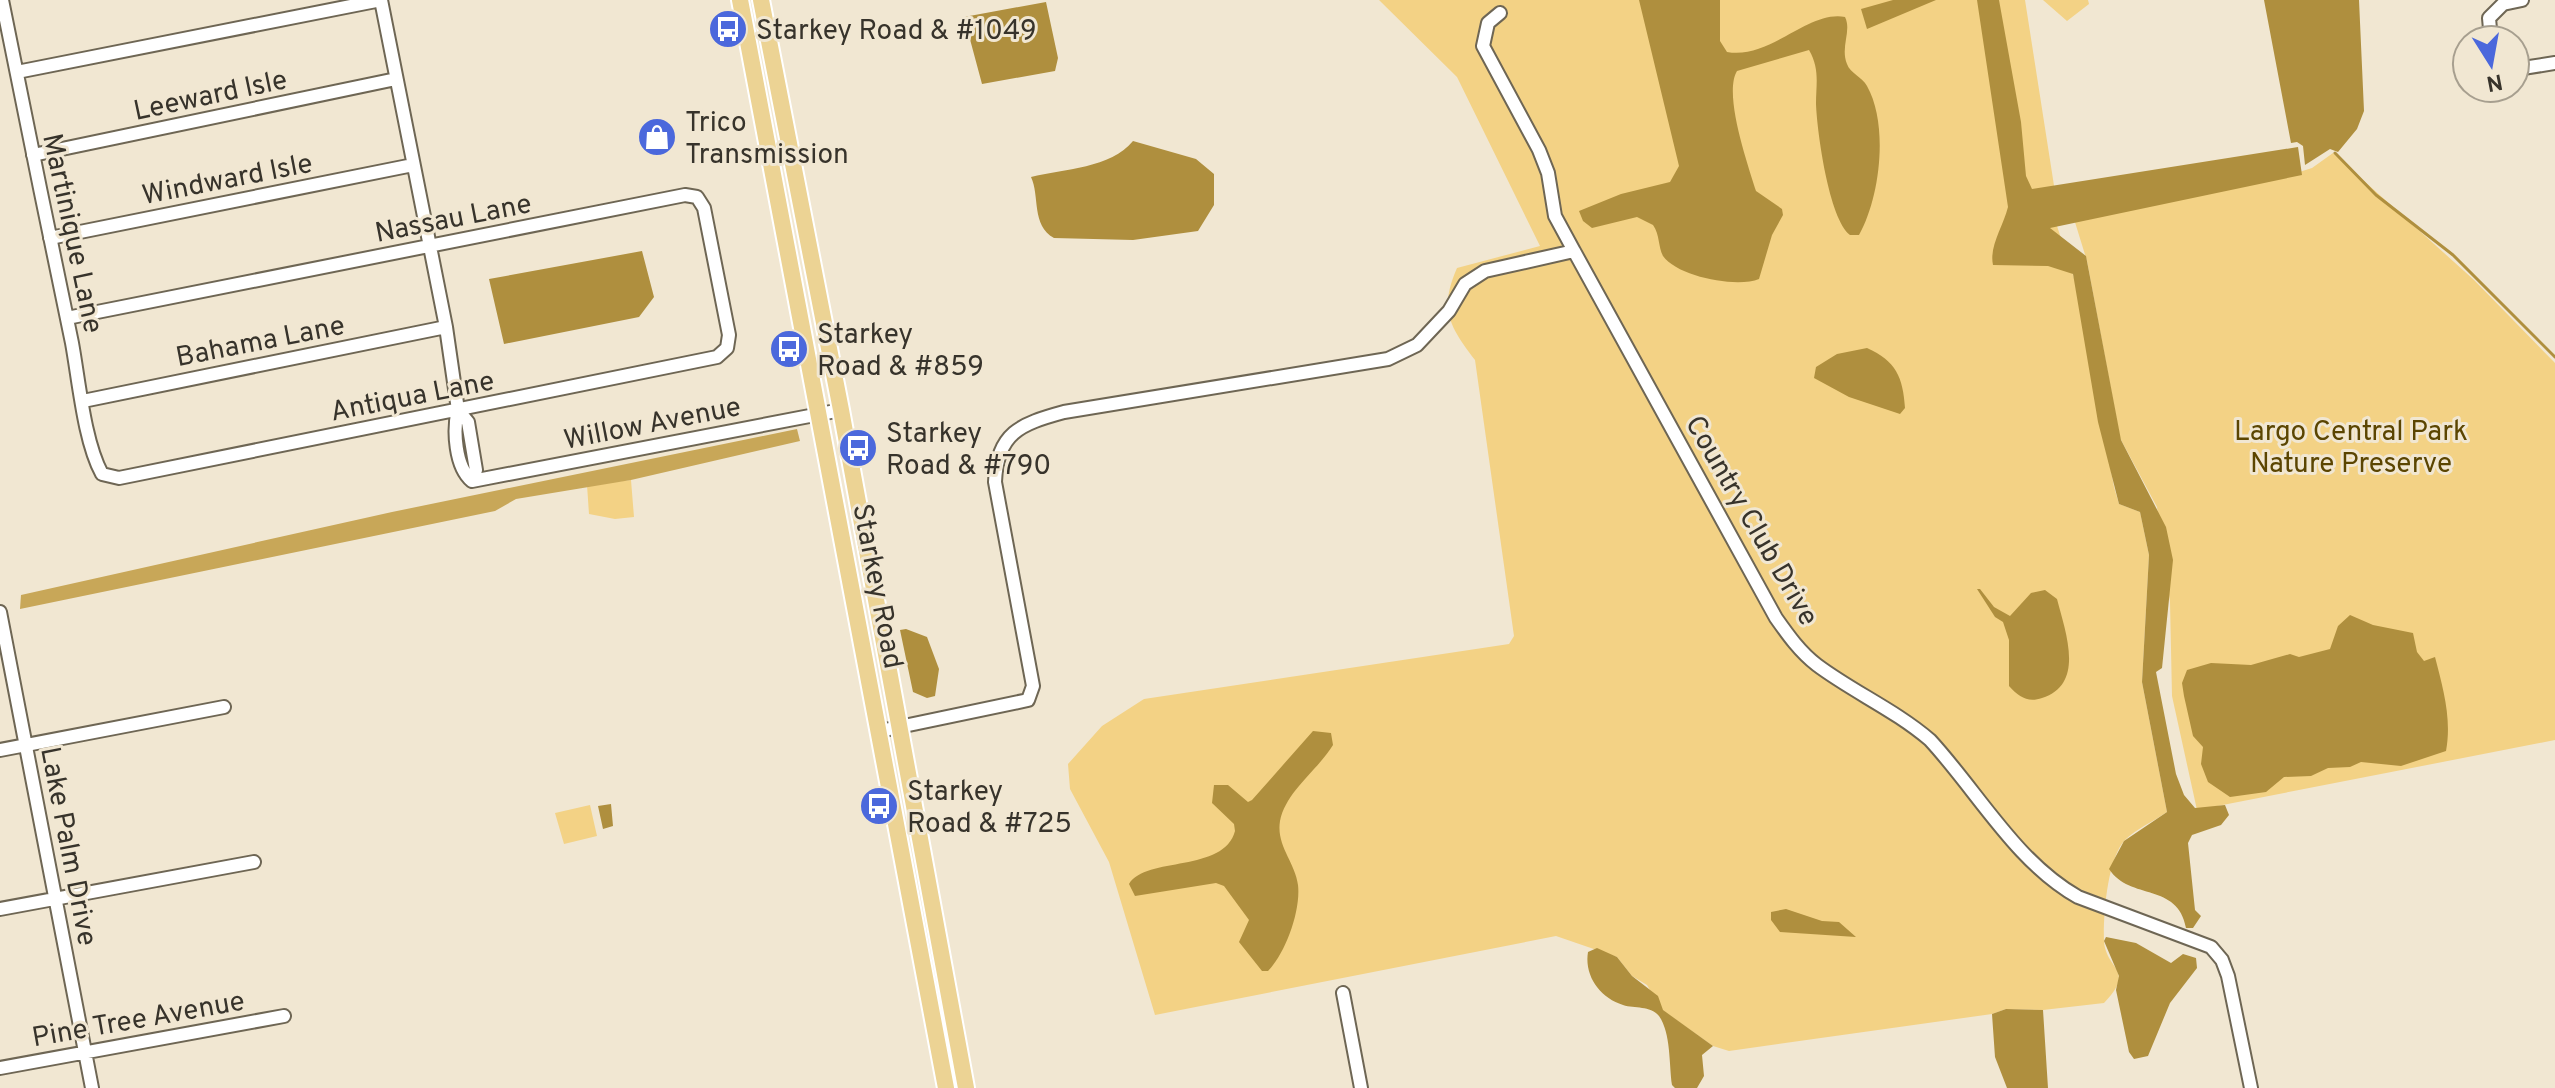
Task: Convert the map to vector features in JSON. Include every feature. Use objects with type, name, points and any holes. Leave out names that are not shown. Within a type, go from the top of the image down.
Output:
[{"type":"main road","name":"Starkey Road","points":[[740,0],[946,1088]]},
{"type":"main road","name":"Starkey Road","points":[[761,0],[841,410],[966,1088]]},
{"type":"street","name":"Martinique Lane","points":[[2,0],[96,464],[102,474]]},
{"type":"street","points":[[17,72],[381,0],[446,327],[458,410]]},
{"type":"street","points":[[2490,24],[2489,18],[2503,4],[2522,0]]},
{"type":"street","name":"Country Club Drive","points":[[1500,13],[1488,23],[1483,46],[1539,150],[1548,173],[1555,216],[1776,618],[1816,665],[1909,722],[1930,740],[2036,867],[2058,886],[2078,897],[2211,947],[2228,976],[2251,1088]]},
{"type":"street","points":[[2531,67],[2555,63]]},
{"type":"street","name":"Leeward Isle","points":[[33,155],[396,79]]},
{"type":"street","name":"Windward Isle","points":[[50,238],[413,165]]},
{"type":"street","name":"Nassau Lane","points":[[67,318],[685,195],[697,197],[704,208],[729,335],[727,348]]},
{"type":"street","points":[[880,731],[1028,700],[1033,686],[995,482],[996,455],[1012,433],[1035,419],[1064,412],[1388,359],[1417,345],[1449,311],[1465,284],[1485,271],[1574,251]]},
{"type":"street","name":"Bahama Lane","points":[[83,401],[446,327]]},
{"type":"street","name":"Antiqua Lane","points":[[102,474],[119,478],[458,410],[717,357],[727,348]]},
{"type":"street","name":"Willow Avenue","points":[[458,410],[468,422],[476,470],[472,481],[841,410]]},
{"type":"street","name":"Lake Palm Drive","points":[[0,612],[92,1088]]},
{"type":"street","points":[[0,750],[224,707]]},
{"type":"street","points":[[0,909],[254,862]]},
{"type":"street","points":[[1343,993],[1361,1088]]},
{"type":"street","name":"Pine Tree Avenue","points":[[0,1068],[284,1016]]},
{"type":"green space","points":[[1379,0],[2025,0],[2055,192],[2057,226],[2076,284],[2114,487],[2119,504],[2140,512],[2149,555],[2142,682],[2167,812],[2125,840],[2114,860],[2105,904],[2104,942],[2119,976],[2113,992],[2104,1003],[2043,1010],[2006,1009],[1992,1014],[1729,1051],[1713,1046],[1662,1010],[1647,985],[1632,976],[1617,957],[1556,936],[1155,1015],[1109,862],[1070,789],[1068,764],[1102,726],[1144,699],[1509,644],[1514,636],[1475,360],[1453,327],[1448,306],[1457,268],[1540,246],[1457,77]]},
{"type":"green space","points":[[2043,0],[2088,0],[2089,4],[2067,21]]},
{"type":"green space","name":"Largo Central Park Nature Preserve","points":[[2333,153],[2474,280],[2555,363],[2555,740],[2197,810],[2172,696],[2170,602],[2157,507],[2120,438],[2087,261],[2074,219],[2290,175],[2312,168]]},
{"type":"green space","points":[[631,480],[634,517],[615,519],[589,514],[587,485]]},
{"type":"green space","points":[[590,805],[597,836],[564,844],[555,813]]},
{"type":"shaded area","points":[[1639,0],[1720,0],[1720,41],[1727,52],[1743,53],[1758,49],[1817,21],[1845,17],[1845,58],[1853,73],[1867,86],[1874,102],[1880,141],[1877,182],[1859,235],[1850,235],[1843,226],[1830,194],[1819,134],[1816,70],[1809,50],[1737,71],[1733,82],[1738,130],[1756,191],[1782,209],[1783,215],[1772,235],[1759,279],[1723,281],[1681,270],[1663,256],[1653,225],[1637,217],[1592,228],[1583,221],[1579,211],[1621,194],[1670,182],[1679,166]]},
{"type":"shaded area","points":[[1893,0],[1936,0],[1867,29],[1861,9]]},
{"type":"shaded area","points":[[1977,0],[1999,0],[2021,122],[2026,176],[2032,189],[2298,147],[2302,175],[2050,228],[2086,256],[2121,440],[2166,527],[2173,560],[2162,668],[2156,672],[2176,774],[2184,795],[2195,808],[2225,805],[2229,815],[2221,825],[2192,835],[2188,843],[2195,910],[2201,916],[2193,928],[2186,928],[2174,904],[2129,885],[2109,869],[2124,841],[2167,812],[2142,682],[2149,555],[2140,512],[2119,504],[2098,422],[2073,274],[2048,266],[1993,265],[1995,244],[2008,207]]},
{"type":"shaded area","points":[[2264,0],[2359,0],[2364,111],[2357,129],[2338,152],[2330,149],[2305,165],[2303,146],[2297,142],[2291,143]]},
{"type":"shaded area","points":[[1046,2],[1058,58],[1055,71],[982,84],[964,17]]},
{"type":"shaded area","points":[[1133,141],[1196,159],[1214,174],[1214,205],[1198,231],[1133,240],[1054,238],[1047,232],[1039,218],[1031,177],[1100,162],[1124,150]]},
{"type":"shaded area","points":[[642,251],[654,297],[639,317],[504,344],[489,279]]},
{"type":"shaded area","points":[[1867,348],[1885,358],[1900,379],[1905,408],[1900,414],[1849,397],[1814,378],[1816,367],[1837,354]]},
{"type":"shaded area","points":[[797,429],[800,441],[631,480],[516,499],[495,511],[20,609],[21,595],[392,512]]},
{"type":"shaded area","points":[[1977,589],[1994,607],[2010,616],[2031,593],[2045,590],[2057,599],[2069,655],[2064,681],[2056,691],[2032,700],[2020,696],[2009,686],[2009,640],[2003,622],[1995,617]]},
{"type":"shaded area","points":[[2350,615],[2373,625],[2413,633],[2417,652],[2424,661],[2435,657],[2447,715],[2446,751],[2401,766],[2361,762],[2350,767],[2328,768],[2311,776],[2284,777],[2266,792],[2230,797],[2208,782],[2201,764],[2203,747],[2193,736],[2184,696],[2182,683],[2187,670],[2211,663],[2251,665],[2290,654],[2299,657],[2330,649],[2338,626]]},
{"type":"shaded area","points":[[906,629],[927,637],[939,669],[935,696],[927,698],[913,692],[900,630]]},
{"type":"shaded area","points":[[1313,731],[1331,733],[1333,745],[1295,790],[1283,810],[1281,838],[1298,885],[1297,907],[1280,954],[1268,971],[1262,971],[1239,942],[1249,920],[1224,886],[1216,883],[1135,896],[1129,884],[1138,875],[1201,859],[1228,844],[1235,831],[1234,824],[1212,803],[1214,785],[1228,785],[1248,802],[1252,800]]},
{"type":"shaded area","points":[[611,804],[613,826],[603,829],[598,806]]},
{"type":"shaded area","points":[[1786,909],[1822,921],[1839,922],[1856,937],[1780,932],[1771,920],[1771,912]]},
{"type":"shaded area","points":[[2106,937],[2136,943],[2171,963],[2183,954],[2196,958],[2197,968],[2170,1003],[2148,1056],[2134,1059],[2129,1052],[2116,990],[2119,976],[2104,941]]},
{"type":"shaded area","points":[[1597,948],[1617,957],[1632,976],[1658,996],[1663,1010],[1713,1046],[1702,1055],[1704,1076],[1697,1088],[1675,1088],[1672,1085],[1668,1040],[1659,1016],[1647,1009],[1615,1002],[1595,985],[1587,961],[1588,952]]},
{"type":"shaded area","points":[[2006,1009],[2043,1010],[2048,1088],[2007,1088],[1995,1057],[1992,1014]]},
{"type":"waterway","points":[[2335,153],[2376,195],[2453,255],[2555,357]]},
{"type":"place","name":"Starkey Road & #1049","points":[[728,29]]},
{"type":"place","name":"Trico Transmission","points":[[657,137]]},
{"type":"place","name":"Starkey Road & #859","points":[[789,349]]},
{"type":"place","name":"Starkey Road & #790","points":[[858,448]]},
{"type":"place","name":"Starkey Road & #725","points":[[879,806]]}]
